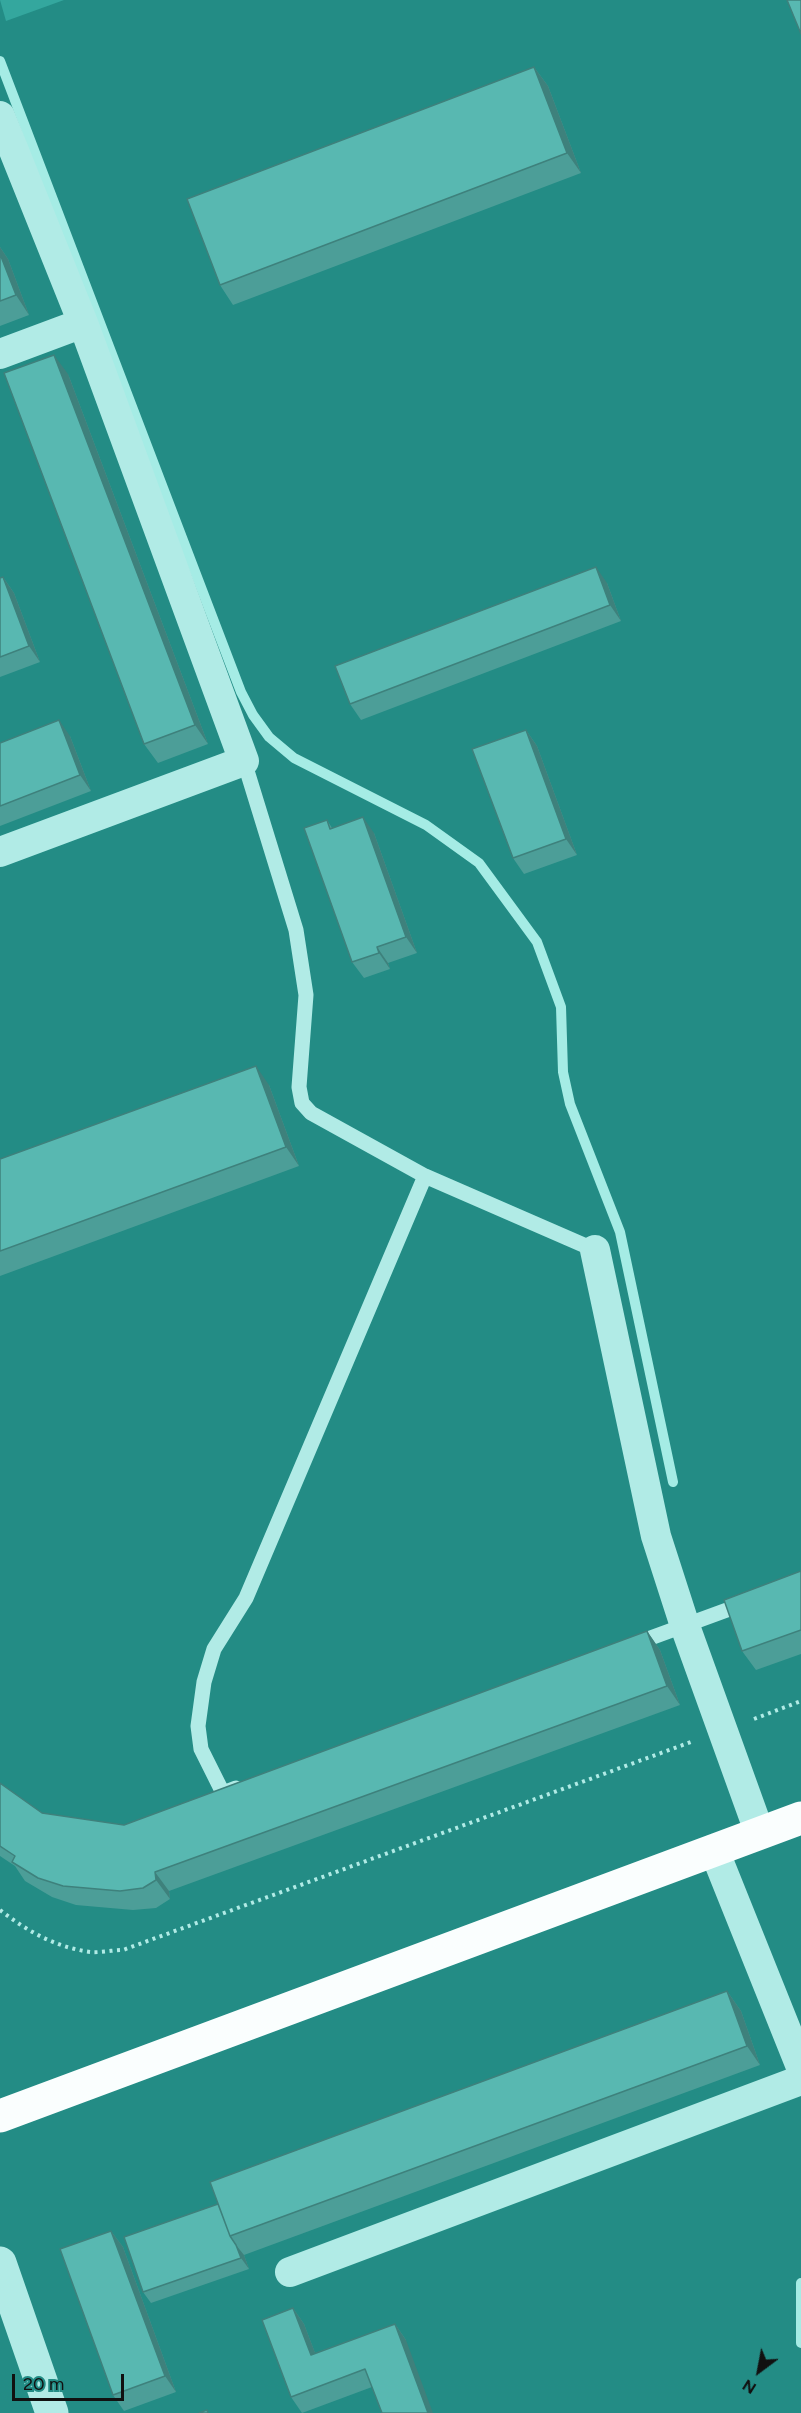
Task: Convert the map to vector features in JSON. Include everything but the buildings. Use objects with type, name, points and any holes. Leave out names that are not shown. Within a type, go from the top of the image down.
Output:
[{"type":"highway","points":[[0,2116],[801,1818]]},
{"type":"street","points":[[0,116],[83,323],[244,761],[0,852]]},
{"type":"street","points":[[0,354],[83,323]]},
{"type":"street","points":[[595,1250],[656,1536],[685,1626],[760,1834]]},
{"type":"street","points":[[714,1850],[801,2067]]},
{"type":"street","points":[[290,2272],[801,2080]]},
{"type":"street","points":[[0,2263],[52,2413]]},
{"type":"lane","points":[[244,761],[298,940],[306,995],[299,1087],[302,1103],[311,1113],[425,1176],[595,1250]]},
{"type":"lane","points":[[245,1785],[223,1793],[201,1749],[198,1726],[204,1682],[214,1649],[246,1598],[425,1176]]},
{"type":"lane","points":[[617,1650],[759,1598]]},
{"type":"path","points":[[0,1910],[24,1929],[45,1941],[91,1952],[123,1950],[801,1701]]},
{"type":"green space","points":[[0,0],[64,0],[6,21]]},
{"type":"waterway","points":[[0,61],[241,692],[253,715],[269,737],[294,758],[426,825],[479,863],[537,942],[561,1007],[563,1072],[570,1104],[620,1232],[673,1482]]},
{"type":"waterway","points":[[801,2283],[801,2343]]}]
